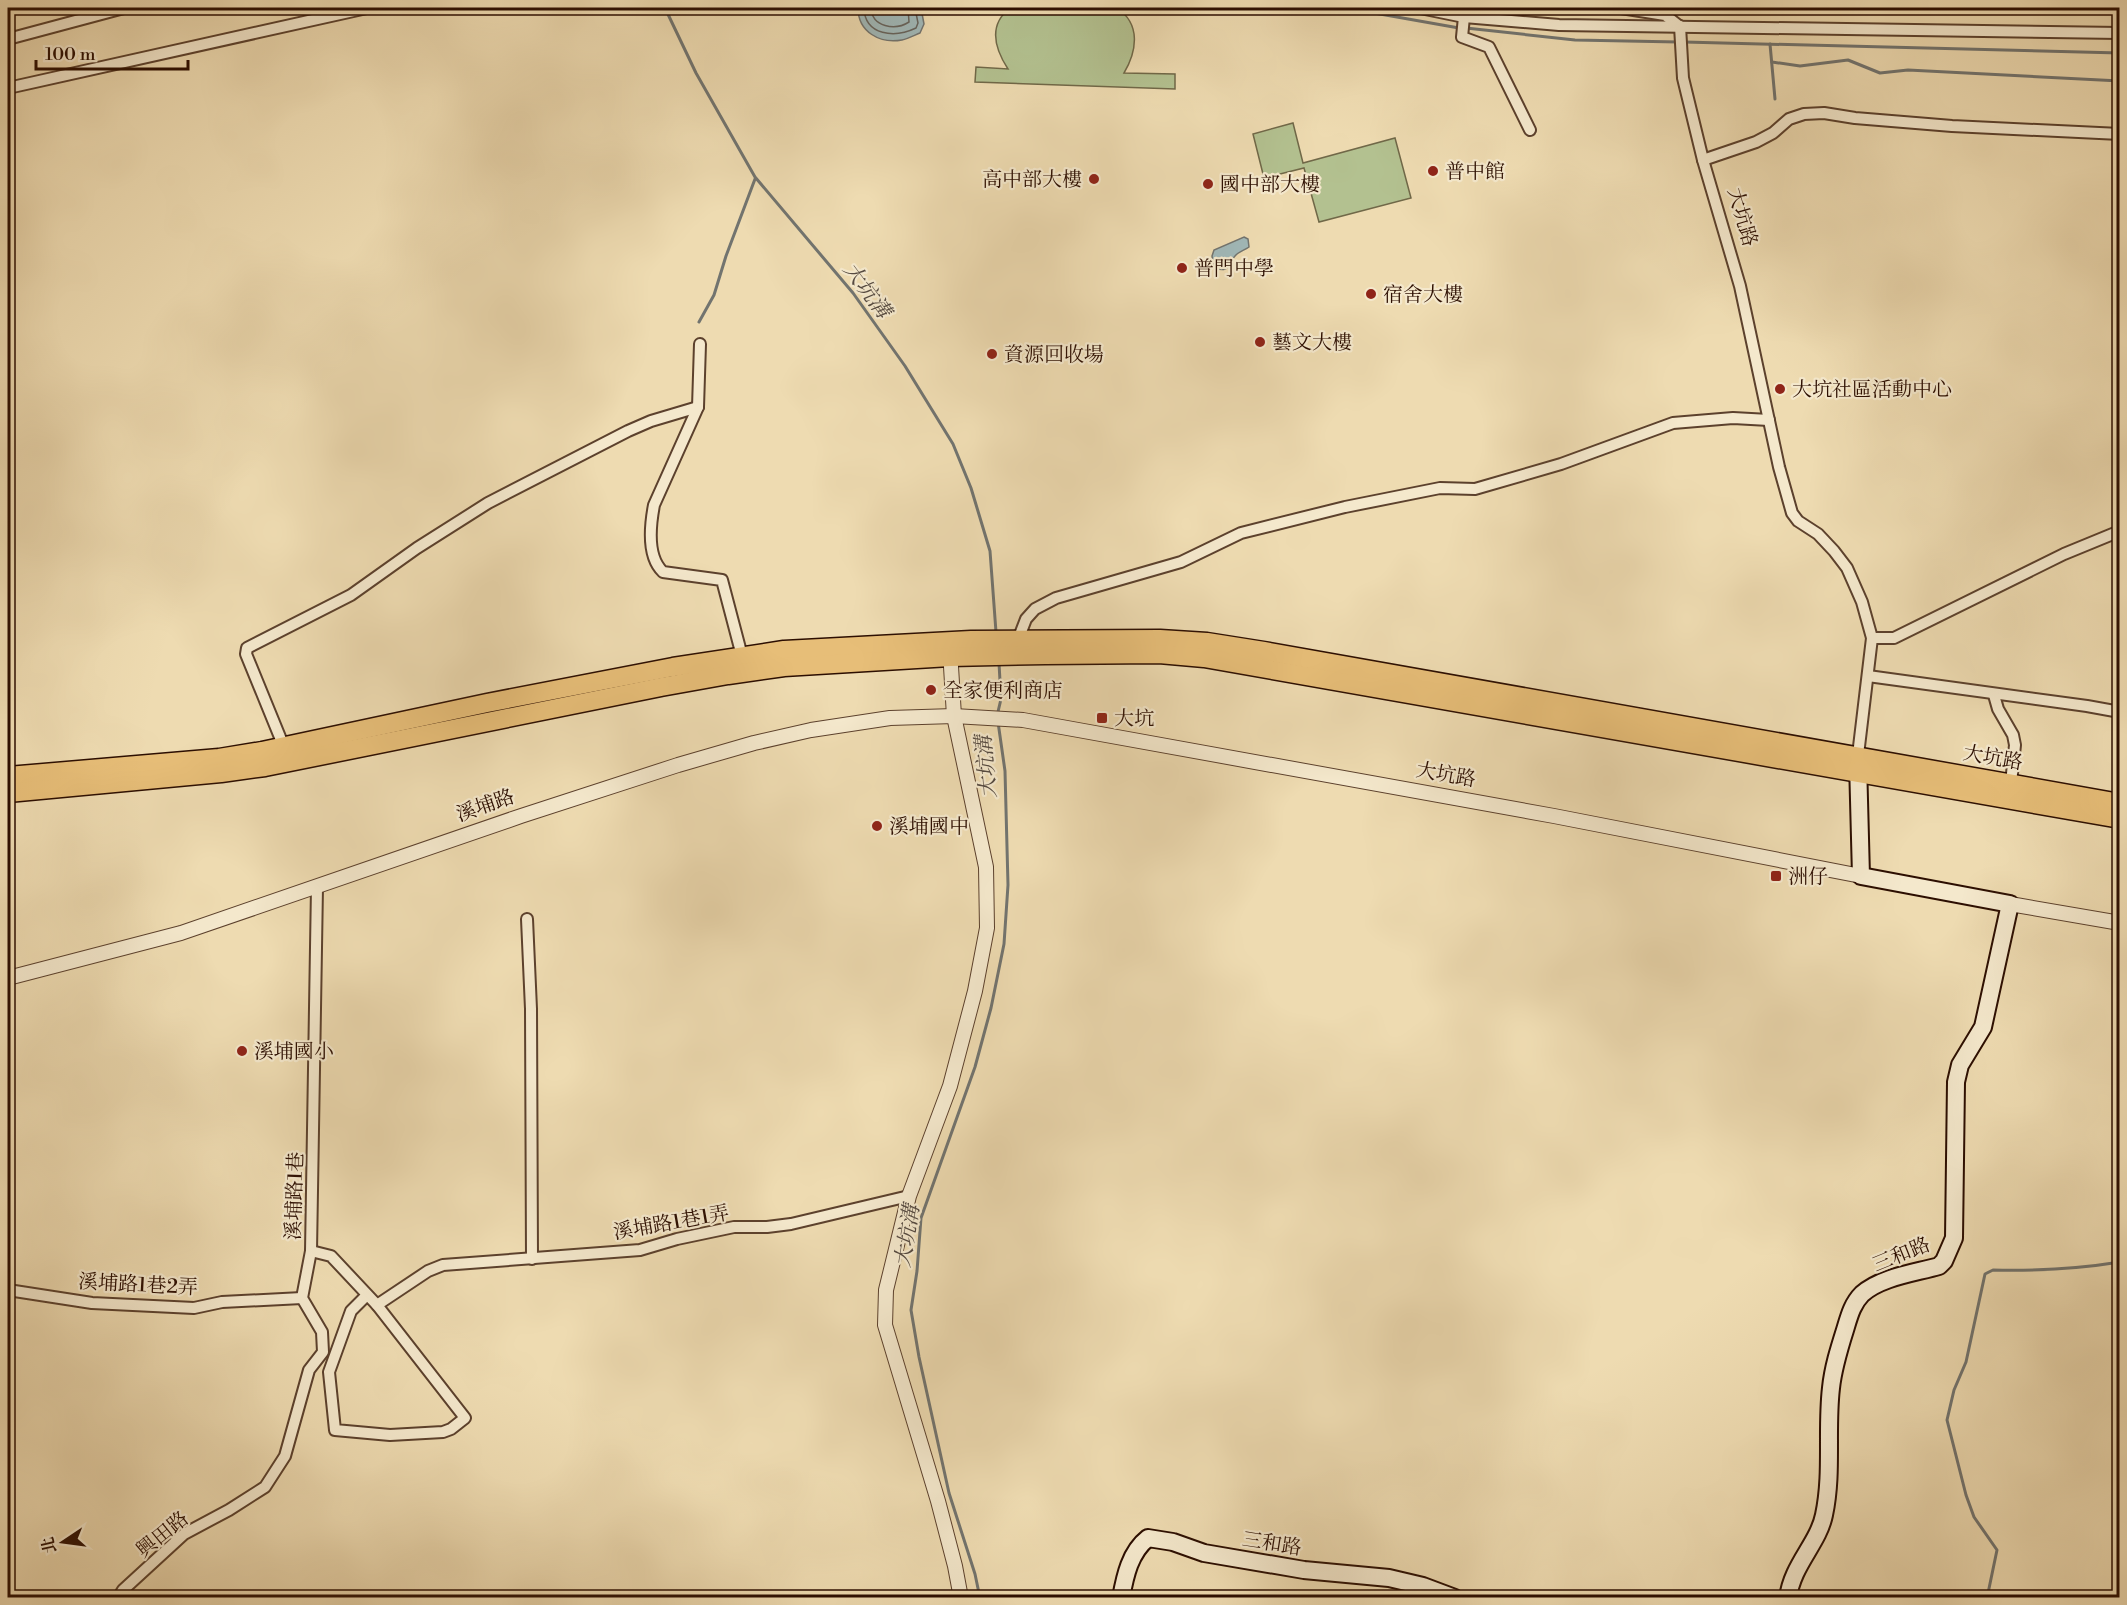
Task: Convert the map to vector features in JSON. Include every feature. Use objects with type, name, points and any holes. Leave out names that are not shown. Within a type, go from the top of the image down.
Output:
[{"type":"main road","name":"大坑路","points":[[950,649],[1018,647],[1204,658],[1859,764],[2011,783],[2120,803]]},
{"type":"main road","points":[[8,777],[219,758],[284,747],[487,702],[784,650],[950,649]]},
{"type":"main road","points":[[8,793],[209,775],[265,767],[728,675],[950,649]]},
{"type":"main road","name":"大坑路","points":[[1859,764],[2120,819]]},
{"type":"main road","name":"大坑路","points":[[1859,764],[1861,876],[2010,904]]},
{"type":"main road","name":"三和路","points":[[1788,1598],[1794,1572],[1824,1518],[1829,1466],[1831,1388],[1851,1309],[1861,1295],[1877,1286],[1939,1266],[1944,1261],[1954,1238],[1956,1082],[1960,1065],[1983,1027],[2010,904]]},
{"type":"main road","name":"三和路","points":[[1121,1598],[1133,1555],[1140,1544],[1148,1538],[1173,1542],[1203,1553],[1304,1570],[1389,1578],[1423,1586],[1455,1598]]},
{"type":"street","points":[[8,39],[124,8]]},
{"type":"street","points":[[8,88],[367,8]]},
{"type":"street","points":[[1420,8],[1464,17],[1559,25],[2120,33]]},
{"type":"street","points":[[1621,8],[1665,15],[1680,26]]},
{"type":"street","points":[[1464,17],[1462,37],[1489,47],[1530,130]]},
{"type":"street","name":"大坑路","points":[[1680,26],[1683,78],[1703,160],[1740,286],[1779,467],[1792,513],[1798,521],[1818,534],[1847,568],[1862,602],[1872,638],[1859,764]]},
{"type":"street","points":[[1703,160],[1756,142],[1773,133],[1790,119],[1804,114],[1824,113],[1854,118],[1952,126],[2120,134]]},
{"type":"street","points":[[700,344],[698,407],[654,505],[651,522],[653,552],[657,566],[663,573],[722,580],[742,656]]},
{"type":"street","points":[[284,747],[246,654],[246,648],[351,595],[417,548],[488,503],[628,430],[698,407]]},
{"type":"street","points":[[1018,647],[1026,619],[1035,609],[1056,598],[1180,562],[1241,533],[1345,507],[1440,488],[1475,489],[1561,464],[1672,423],[1732,418],[1769,420]]},
{"type":"street","points":[[1872,638],[1894,638],[2064,554],[2120,531]]},
{"type":"street","points":[[950,649],[954,716],[986,867],[987,928],[975,991],[950,1086],[909,1196],[886,1290],[885,1325],[938,1501],[961,1598]]},
{"type":"street","points":[[1868,676],[2120,712]]},
{"type":"street","points":[[1994,694],[1998,709],[2013,735],[2015,745],[2011,783]]},
{"type":"street","name":"溪埔路","points":[[8,978],[181,933],[521,816],[754,743],[811,730],[890,718],[954,716],[985,718]]},
{"type":"street","name":"大坑路","points":[[985,718],[1023,720],[1542,814],[1861,876]]},
{"type":"street","name":"溪埔路1巷","points":[[302,1298],[311,1251],[317,887]]},
{"type":"street","name":"大坑路","points":[[2010,904],[2120,923]]},
{"type":"street","points":[[527,919],[531,1009],[532,1259]]},
{"type":"street","name":"溪埔路1巷1弄","points":[[377,1305],[428,1271],[443,1265],[640,1250],[677,1239],[734,1227],[791,1224],[909,1196]]},
{"type":"street","points":[[311,1251],[331,1256],[366,1296],[377,1305],[465,1418],[451,1429],[442,1432],[390,1435],[335,1430],[329,1372],[351,1311],[366,1296]]},
{"type":"street","name":"溪埔路1巷2弄","points":[[8,1290],[92,1303],[194,1308],[222,1302],[302,1298]]},
{"type":"street","name":"興田路","points":[[118,1598],[123,1590],[184,1534],[266,1487],[285,1456],[299,1399],[309,1370],[323,1352],[322,1332],[302,1298]]},
{"type":"green space","points":[[1010,8],[1117,8],[1130,22],[1134,38],[1132,56],[1124,73],[1175,74],[1175,89],[975,82],[976,67],[1008,69],[997,45],[996,29],[1003,15]]},
{"type":"green space","points":[[1293,123],[1303,163],[1395,138],[1411,198],[1319,222],[1304,168],[1264,178],[1253,134]]},
{"type":"water","points":[[858,8],[921,8],[924,24],[920,33],[909,38],[886,40],[866,30]]},
{"type":"water","points":[[1244,237],[1248,239],[1249,247],[1236,255],[1225,269],[1214,267],[1212,256],[1214,250]]},
{"type":"waterway","name":"大坑溝","points":[[665,8],[696,73],[755,177],[853,293],[905,366],[953,444],[971,488],[990,551],[996,632]]},
{"type":"waterway","points":[[1346,8],[1459,28]]},
{"type":"waterway","points":[[1466,28],[1575,40],[1678,42]]},
{"type":"waterway","points":[[1684,42],[2120,53]]},
{"type":"waterway","points":[[1770,44],[1775,99]]},
{"type":"waterway","points":[[1772,62],[1800,66],[1848,60],[1880,73],[1908,70],[2120,81]]},
{"type":"waterway","points":[[699,322],[714,295],[755,179]]},
{"type":"waterway","name":"大坑溝","points":[[997,716],[1001,699],[999,663]]},
{"type":"waterway","name":"大坑溝","points":[[980,1598],[975,1574],[949,1493],[911,1310],[921,1218],[975,1067],[991,1008],[1004,944],[1008,885],[1005,771],[998,722]]},
{"type":"waterway","points":[[1987,1598],[1997,1550],[1974,1517],[1966,1495],[1947,1420],[1954,1390],[1966,1362],[1985,1274],[1993,1270],[2057,1269],[2120,1262]]},
{"type":"place","name":"普中館","points":[[1433,171]]},
{"type":"place","name":"高中部大樓","points":[[1094,179]]},
{"type":"place","name":"國中部大樓","points":[[1208,184]]},
{"type":"place","name":"普門中學","points":[[1182,268]]},
{"type":"place","name":"宿舍大樓","points":[[1371,294]]},
{"type":"place","name":"藝文大樓","points":[[1260,342]]},
{"type":"place","name":"資源回收場","points":[[992,354]]},
{"type":"place","name":"大坑社區活動中心","points":[[1780,389]]},
{"type":"place","name":"全家便利商店","points":[[931,690]]},
{"type":"place","name":"大坑","points":[[1102,718]]},
{"type":"place","name":"溪埔國中","points":[[877,826]]},
{"type":"place","name":"洲仔","points":[[1776,876]]},
{"type":"place","name":"溪埔國小","points":[[242,1051]]}]
